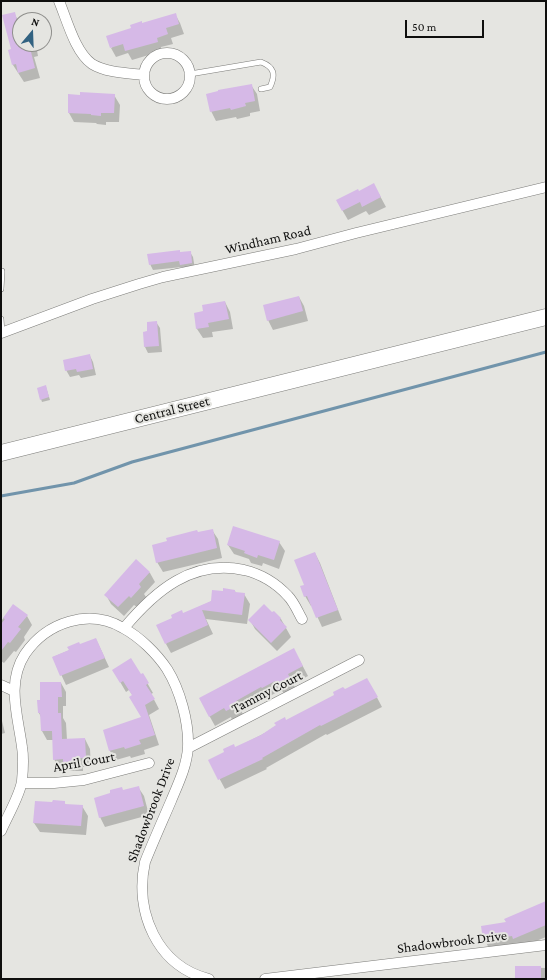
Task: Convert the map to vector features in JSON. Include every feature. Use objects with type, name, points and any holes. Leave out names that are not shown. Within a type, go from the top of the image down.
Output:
[{"type":"main road","name":"Central Street","points":[[1,453],[546,317]]},
{"type":"street","points":[[59,1],[80,51],[92,64],[105,69],[144,75]]},
{"type":"street","points":[[165,53],[174,54],[182,58],[188,66],[190,74],[189,84],[184,92],[178,97],[169,99],[161,98],[153,94],[147,88],[144,75],[149,62],[156,56],[165,53]]},
{"type":"street","name":"Windham Road","points":[[2,333],[92,299],[163,277],[296,249],[546,187]]},
{"type":"street","points":[[124,628],[140,608],[158,593],[188,575],[212,568],[242,570],[271,580],[289,597],[302,619]]},
{"type":"street","name":"Shadowbrook Drive","points":[[1,831],[22,783],[23,756],[14,691],[17,670],[23,657],[39,638],[54,627],[63,623],[85,618],[108,622],[124,628],[158,658],[167,669],[182,702],[188,733],[188,748],[185,765],[180,780],[144,862],[142,902],[148,923],[160,947],[178,964],[202,977],[209,979]]},
{"type":"street","name":"Tammy Court","points":[[188,748],[359,660]]},
{"type":"street","points":[[1,686],[14,691]]},
{"type":"street","name":"April Court","points":[[22,783],[54,783],[84,780],[149,763]]},
{"type":"street","name":"Shadowbrook Drive","points":[[265,979],[546,945]]},
{"type":"lane","points":[[190,74],[261,62],[268,65],[273,71],[274,79],[270,87],[261,90]]},
{"type":"lane","points":[[1,289],[2,271]]},
{"type":"lane","points":[[1,319],[2,333]]},
{"type":"building","points":[[12,13],[12,52],[31,52],[35,68],[18,73],[16,64],[12,65],[8,50],[11,49],[2,15]]},
{"type":"building","points":[[176,13],[179,24],[166,28],[168,34],[157,38],[158,42],[125,51],[123,44],[110,48],[106,36],[131,28],[130,25],[142,21],[142,23]]},
{"type":"building","points":[[252,84],[255,101],[245,103],[246,106],[231,110],[230,108],[210,112],[206,94],[218,90]]},
{"type":"building","points":[[80,92],[115,94],[114,113],[101,113],[101,116],[68,113],[68,94],[80,95]]},
{"type":"building","points":[[374,183],[381,197],[362,207],[360,202],[342,211],[336,200]]},
{"type":"building","points":[[180,250],[180,252],[191,251],[192,263],[180,265],[179,261],[149,265],[147,254]]},
{"type":"building","points":[[299,296],[303,311],[267,321],[263,305]]},
{"type":"building","points":[[225,301],[229,319],[208,323],[209,327],[196,329],[194,313],[203,311],[202,305]]},
{"type":"building","points":[[157,321],[159,346],[144,347],[143,332],[147,331],[147,322]]},
{"type":"building","points":[[90,354],[93,369],[77,372],[76,369],[65,371],[63,360]]},
{"type":"building","points":[[46,385],[49,397],[40,400],[37,388]]},
{"type":"building","points":[[233,526],[280,541],[274,560],[258,555],[257,558],[244,553],[245,551],[227,545]]},
{"type":"building","points":[[213,529],[217,548],[156,563],[152,545],[167,541],[166,538],[197,530],[198,532]]},
{"type":"building","points":[[315,552],[338,610],[316,618],[307,596],[304,597],[300,586],[304,585],[294,560]]},
{"type":"building","points":[[136,559],[150,572],[139,584],[141,587],[131,598],[129,596],[118,607],[104,595]]},
{"type":"building","points":[[223,588],[235,590],[235,592],[245,593],[242,615],[202,610],[208,625],[165,644],[156,625],[172,618],[171,615],[182,610],[183,613],[211,601],[212,590],[223,591]]},
{"type":"building","points":[[13,604],[28,615],[18,627],[21,629],[10,643],[8,642],[1,651],[1,624],[5,619],[3,618]]},
{"type":"building","points":[[264,604],[281,618],[280,620],[287,627],[271,643],[248,620]]},
{"type":"building","points":[[96,638],[105,658],[60,676],[52,657],[69,650],[67,647],[79,642],[80,644]]},
{"type":"building","points":[[294,648],[303,666],[288,674],[290,678],[277,685],[275,681],[262,688],[261,687],[236,701],[238,705],[226,711],[224,708],[209,717],[199,698]]},
{"type":"building","points":[[131,658],[141,674],[143,673],[149,683],[146,685],[155,699],[145,705],[155,735],[139,740],[141,744],[125,749],[124,747],[109,751],[103,730],[141,717],[129,697],[132,695],[123,681],[120,683],[112,670]]},
{"type":"building","points":[[367,678],[378,697],[321,726],[320,725],[262,758],[263,759],[218,780],[208,760],[224,752],[223,749],[234,744],[235,747],[261,735],[276,725],[274,723],[285,717],[286,720],[334,695],[333,692],[343,687],[345,689]]},
{"type":"building","points":[[40,682],[61,682],[62,697],[58,697],[58,713],[61,713],[62,739],[85,738],[86,758],[78,758],[78,762],[63,762],[63,759],[53,760],[52,731],[41,731],[40,713],[38,713],[37,700],[40,700]]},
{"type":"building","points":[[139,786],[144,806],[99,818],[94,798],[110,793],[110,790],[122,787],[123,790]]},
{"type":"building","points":[[53,800],[65,801],[65,804],[83,805],[81,826],[33,823],[35,801],[52,802]]},
{"type":"building","points":[[546,901],[546,925],[513,939],[512,936],[483,940],[481,926],[506,922],[504,919]]},
{"type":"building","points":[[515,966],[541,966],[541,979],[515,979]]},
{"type":"waterway","points":[[1,496],[74,483],[132,462],[546,352]]}]
